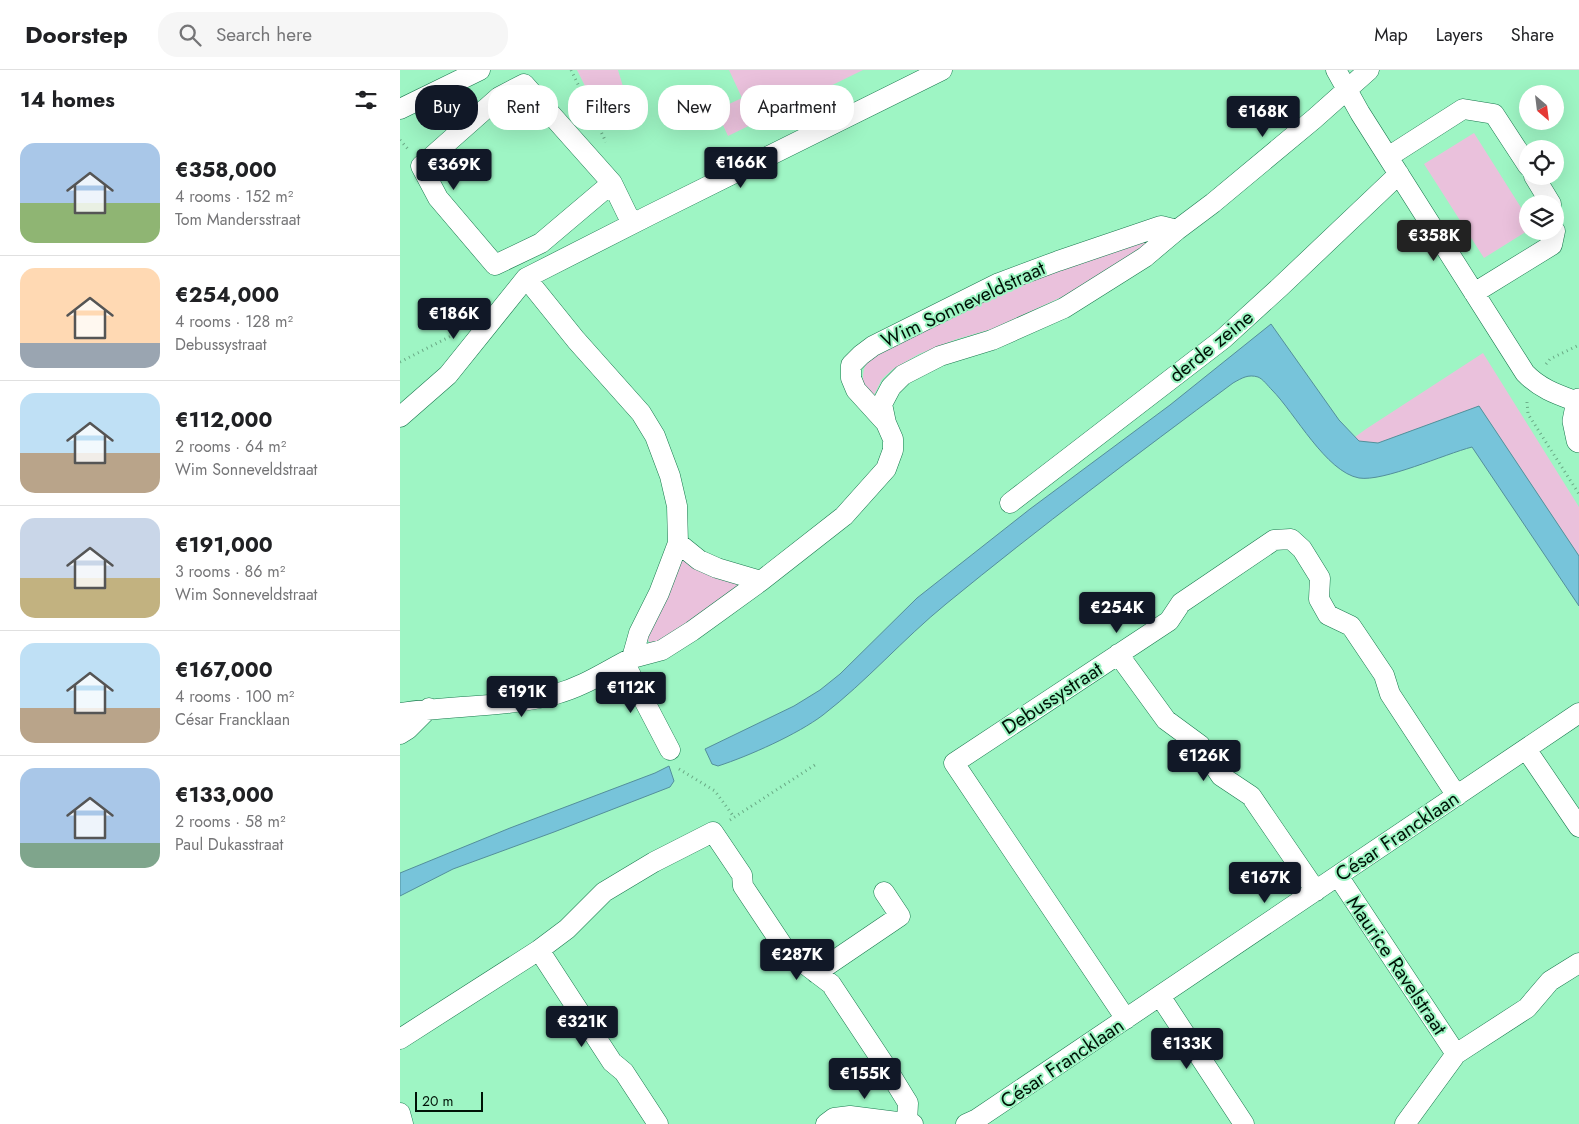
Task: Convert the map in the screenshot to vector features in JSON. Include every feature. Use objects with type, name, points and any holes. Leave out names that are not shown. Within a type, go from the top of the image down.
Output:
[{"type":"street","points":[[400,109],[480,70]]},
{"type":"street","points":[[400,417],[448,375],[526,278],[942,70]]},
{"type":"street","points":[[1336,70],[1388,157],[1526,373],[1534,383],[1579,402],[1575,421],[1579,440]]},
{"type":"street","name":"Wim Sonneveldstraat","points":[[400,713],[429,708],[515,702],[555,694],[585,684],[628,660],[662,650],[692,632],[844,516],[886,469],[893,450],[893,439],[886,422],[882,404],[891,388],[903,375],[940,356],[992,340],[1064,308],[1145,257],[1220,197],[1369,70]]},
{"type":"street","points":[[612,183],[541,243],[495,265],[438,198],[421,166],[499,97],[524,84],[612,183],[632,224]]},
{"type":"street","points":[[1388,157],[1463,109],[1494,114],[1519,152]]},
{"type":"street","name":"derde zeine","points":[[1010,503],[1223,339],[1399,174]]},
{"type":"street","name":"Wim Sonneveldstraat","points":[[886,422],[856,390],[851,378],[851,365],[860,355],[873,346],[999,283],[1022,274],[1161,226],[1177,230]]},
{"type":"street","points":[[1474,294],[1552,245],[1553,240]]},
{"type":"street","points":[[541,243],[551,265]]},
{"type":"street","points":[[526,278],[576,340],[641,413],[655,436],[670,476],[675,498],[678,543],[659,593],[628,660],[670,750]]},
{"type":"street","name":"Debussystraat","points":[[1126,1019],[954,763],[1169,621],[1181,603],[1274,540],[1291,539],[1302,549],[1320,578],[1319,600],[1328,615],[1351,626],[1384,676],[1390,694],[1457,796]]},
{"type":"street","points":[[678,543],[699,560],[717,568],[761,581]]},
{"type":"street","points":[[1118,654],[1166,720],[1200,745],[1221,776],[1251,796],[1316,891]]},
{"type":"street","points":[[400,734],[408,729],[429,708]]},
{"type":"street","name":"César Francklaan","points":[[966,1124],[977,1119],[1579,713]]},
{"type":"street","points":[[1526,749],[1579,827]]},
{"type":"street","points":[[400,1040],[539,950],[567,929],[604,892],[654,862],[713,832],[742,875],[743,886],[786,950],[831,984],[908,1103],[910,1123],[850,1116],[834,1118],[826,1124]]},
{"type":"street","name":"Maurice Ravelstraat","points":[[1338,876],[1456,1054]]},
{"type":"street","points":[[816,973],[900,916],[884,892]]},
{"type":"street","points":[[539,950],[612,1062],[624,1072],[658,1124]]},
{"type":"street","name":"Maurice Ravelstraat","points":[[1405,1124],[1456,1054],[1527,1008],[1550,981],[1579,963]]},
{"type":"street","points":[[1160,996],[1244,1124]]},
{"type":"street","points":[[400,1113],[403,1124]]},
{"type":"path","points":[[400,362],[476,324],[484,331]]},
{"type":"path","points":[[1579,345],[1550,359],[1534,383],[1527,398],[1528,414],[1579,494]]},
{"type":"path","points":[[670,750],[677,768],[715,791],[734,817]]},
{"type":"path","points":[[713,832],[818,763]]},
{"type":"shaded area","points":[[577,70],[618,70],[623,85],[584,85]]},
{"type":"shaded area","points":[[729,70],[863,70],[832,85],[740,85],[740,94]]},
{"type":"shaded area","points":[[740,99],[740,130],[728,136],[725,130],[730,130],[730,104]]},
{"type":"shaded area","points":[[1474,133],[1519,204],[1519,236],[1484,258],[1424,164]]},
{"type":"shaded area","points":[[1147,237],[1150,242],[1077,290],[992,329],[957,339],[919,354],[893,369],[882,379],[873,397],[864,389],[863,371],[870,359],[879,351],[1005,289]]},
{"type":"shaded area","points":[[1483,353],[1579,507],[1579,556],[1479,406],[1378,443],[1359,441],[1355,437]]},
{"type":"shaded area","points":[[686,560],[737,582],[737,588],[694,620],[654,644],[649,642],[646,636],[680,561]]},
{"type":"water","points":[[1271,324],[1339,420],[1359,441],[1378,443],[1479,406],[1579,556],[1579,606],[1472,447],[1398,472],[1370,478],[1359,478],[1335,465],[1323,454],[1264,381],[1258,377],[1248,376],[1233,383],[981,575],[930,617],[855,688],[823,715],[787,737],[758,750],[718,766],[712,764],[705,749],[794,706],[820,690],[840,674],[917,598],[1030,509],[1170,405]]},
{"type":"water","points":[[669,766],[674,781],[670,787],[453,869],[400,896],[400,873]]}]
